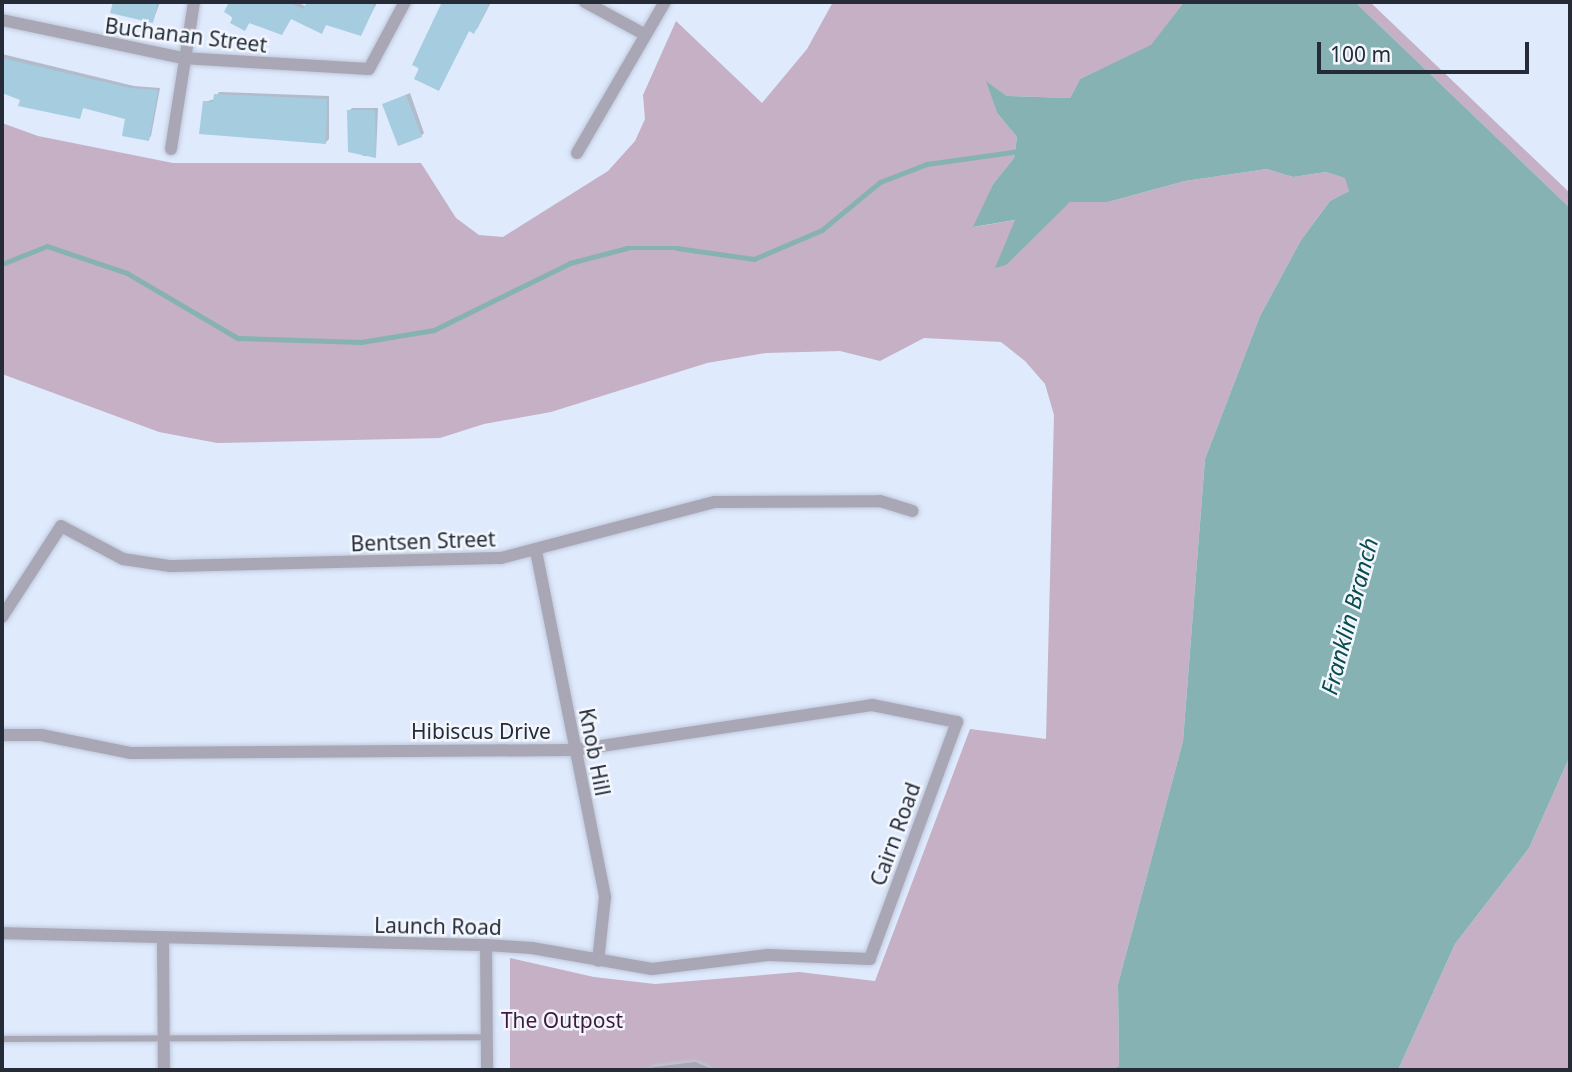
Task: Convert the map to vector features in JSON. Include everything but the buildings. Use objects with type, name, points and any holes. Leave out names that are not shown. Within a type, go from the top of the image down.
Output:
[{"type":"street","points":[[170,149],[194,2]]},
{"type":"street","name":"Buchanan Street","points":[[2,20],[183,58],[369,69],[405,2]]},
{"type":"street","points":[[585,2],[644,34]]},
{"type":"street","points":[[577,153],[665,2]]},
{"type":"street","name":"Bentsen Street","points":[[2,617],[61,526],[123,559],[170,566],[479,560],[536,551],[715,502],[880,501],[913,511]]},
{"type":"street","name":"Knob Hill","points":[[536,551],[605,897],[607,915],[598,961]]},
{"type":"street","name":"Hibiscus Drive","points":[[2,734],[41,735],[131,753],[575,750],[872,705],[957,722]]},
{"type":"street","name":"Cairn Road","points":[[870,959],[957,722]]},
{"type":"street","name":"Launch Road","points":[[2,933],[486,945],[532,948],[652,969],[768,955],[870,959]]},
{"type":"street","points":[[163,939],[164,1070]]},
{"type":"street","points":[[486,945],[487,1070]]},
{"type":"lane","points":[[2,1039],[487,1037]]},
{"type":"lane","points":[[654,1070],[695,1065],[707,1070]]},
{"type":"green space","name":"The Outpost","points":[[833,2],[1184,2],[1151,46],[1080,79],[1070,98],[1007,96],[987,82],[997,113],[1017,137],[1014,158],[993,184],[974,227],[1016,220],[1009,237],[1043,224],[1070,202],[1108,202],[1185,181],[1267,169],[1293,177],[1326,172],[1346,178],[1349,191],[1330,201],[1301,240],[1260,316],[1205,459],[1183,741],[1118,984],[1119,1066],[1111,1070],[510,1070],[510,958],[594,977],[655,984],[799,972],[875,981],[970,729],[1046,739],[1054,415],[1045,384],[1025,361],[1001,342],[924,338],[880,361],[840,351],[766,353],[707,363],[551,412],[484,424],[440,438],[217,443],[159,432],[2,374],[2,123],[38,136],[173,163],[421,163],[456,218],[479,235],[503,237],[608,171],[635,141],[645,119],[643,95],[676,21],[762,103],[807,49]]},
{"type":"green space","points":[[1355,2],[1370,2],[1570,193],[1570,208]]},
{"type":"green space","points":[[1570,756],[1570,1070],[1398,1070],[1455,944],[1529,848]]},
{"type":"water","name":"Franklin Branch","points":[[1184,2],[1355,2],[1570,208],[1570,756],[1529,848],[1455,944],[1398,1070],[1111,1070],[1119,1066],[1118,984],[1183,741],[1205,459],[1260,316],[1301,240],[1330,201],[1349,191],[1345,178],[1326,172],[1293,177],[1267,169],[1185,181],[1108,202],[1070,202],[1006,265],[995,268],[1015,220],[973,227],[993,184],[1014,158],[1017,137],[997,113],[986,81],[1007,96],[1070,98],[1080,79],[1151,45]]},
{"type":"waterway","points":[[2,264],[47,246],[127,273],[238,338],[361,342],[434,330],[570,263],[627,248],[677,248],[754,259],[822,230],[880,182],[927,164],[1019,151]]}]
